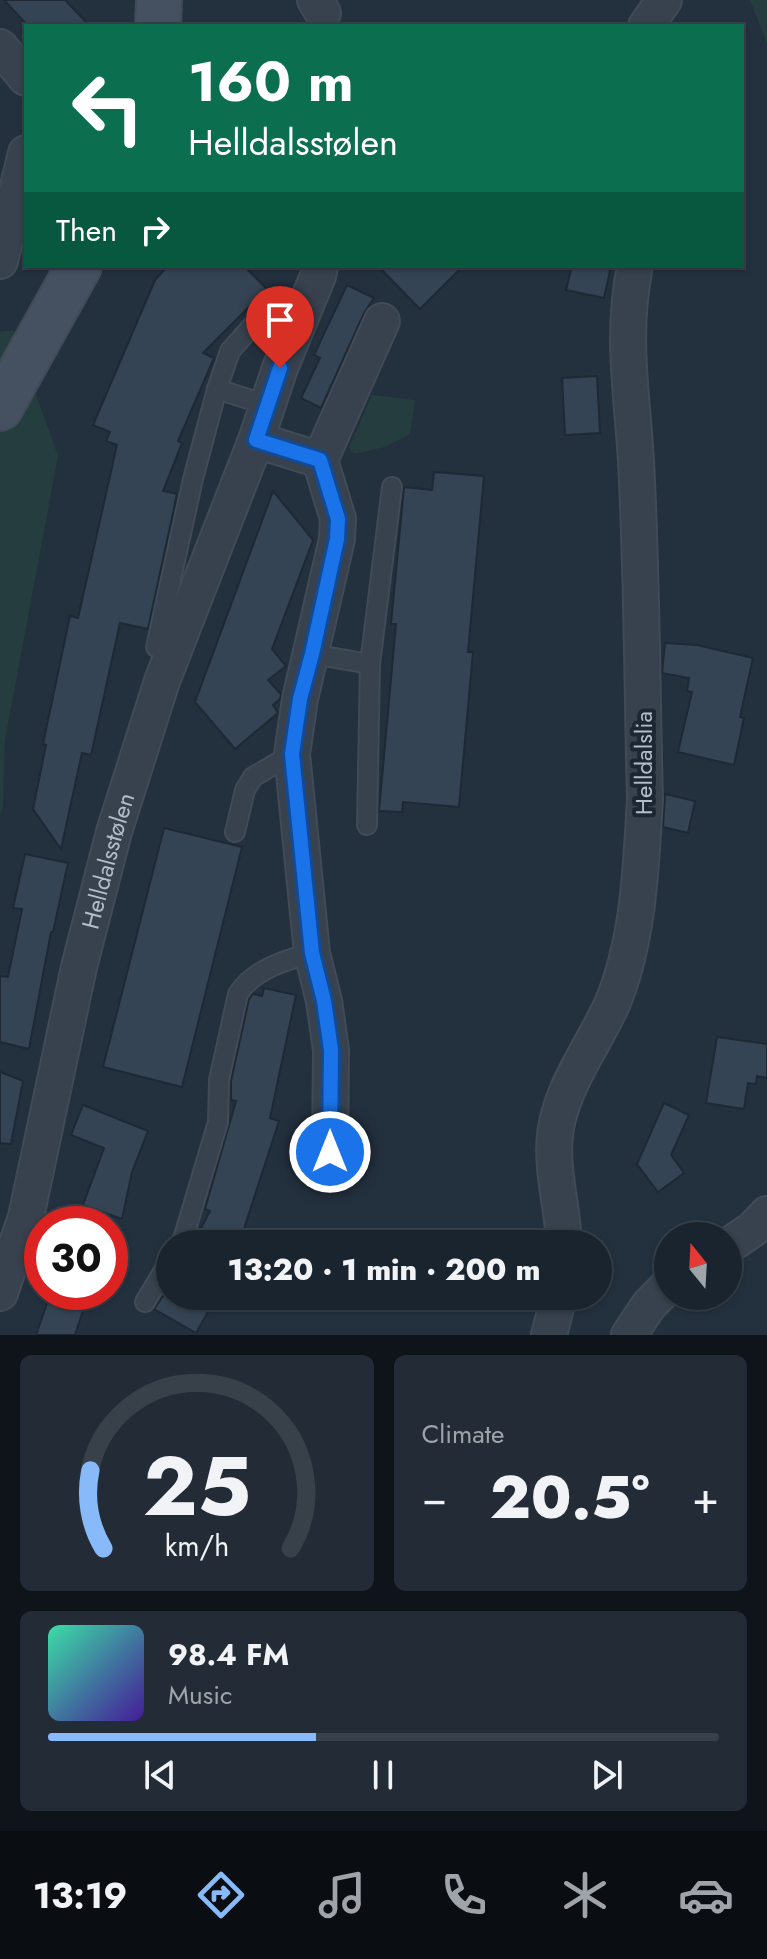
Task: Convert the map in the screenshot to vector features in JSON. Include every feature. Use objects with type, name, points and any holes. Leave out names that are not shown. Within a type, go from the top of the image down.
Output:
[{"type":"main road","points":[[158,24],[159,0]]},
{"type":"main road","points":[[0,408],[78,268]]},
{"type":"street","points":[[647,24],[664,0]]},
{"type":"street","points":[[0,47],[24,76]]},
{"type":"street","points":[[0,261],[24,161]]},
{"type":"street","name":"Helldalsstølen","points":[[0,1293],[26,1217],[79,967],[114,832],[162,681],[320,268]]},
{"type":"street","name":"Helldalslia","points":[[562,1230],[555,1133],[569,1090],[617,988],[633,930],[642,852],[645,799],[636,460],[626,324],[635,268]]},
{"type":"street","points":[[330,1152],[331,1050],[324,1001],[312,953],[292,754],[300,699],[337,539],[338,519],[320,460],[382,321]]},
{"type":"street","points":[[256,440],[320,460]]},
{"type":"street","points":[[742,1236],[767,1214]]},
{"type":"street","points":[[629,1335],[654,1300]]},
{"type":"street","points":[[549,1335],[555,1310]]},
{"type":"lane","points":[[156,647],[193,479],[217,389],[230,351],[271,305]]},
{"type":"lane","points":[[217,389],[267,405]]},
{"type":"lane","points":[[367,825],[370,664],[392,487]]},
{"type":"lane","points":[[312,654],[370,664]]},
{"type":"lane","points":[[235,832],[245,790],[253,777],[292,754]]},
{"type":"lane","points":[[186,1230],[218,1122],[219,1080],[238,994],[245,982],[283,961],[312,953]]},
{"type":"lane","points":[[145,1302],[156,1284]]},
{"type":"green space","points":[[750,0],[767,0],[767,43]]},
{"type":"green space","points":[[13,330],[58,456],[5,740],[0,816],[0,332]]},
{"type":"green space","points":[[372,395],[415,400],[410,434],[385,447],[354,454],[349,448]]},
{"type":"building","points":[[4,0],[65,0],[88,24],[26,24]]},
{"type":"building","points":[[166,268],[246,268],[267,289],[203,353],[214,358],[178,441],[182,443],[163,491],[177,494],[148,629],[120,623],[91,755],[82,753],[61,849],[33,809],[46,745],[43,744],[70,616],[78,618],[117,445],[106,441],[110,432],[93,425],[155,280]]},
{"type":"building","points":[[380,268],[461,268],[420,309]]},
{"type":"building","points":[[572,268],[611,268],[604,298],[566,290]]},
{"type":"building","points":[[347,285],[374,298],[364,313],[321,408],[301,398],[320,358],[314,355]]},
{"type":"building","points":[[597,376],[600,433],[565,435],[562,378]]},
{"type":"building","points":[[434,472],[484,476],[468,652],[473,652],[459,807],[403,802],[402,812],[379,811],[396,624],[391,624],[404,487],[432,490]]},
{"type":"building","points":[[273,491],[313,540],[272,649],[286,666],[268,680],[281,694],[273,705],[278,713],[235,749],[195,702]]},
{"type":"building","points":[[665,643],[697,645],[753,658],[740,717],[744,718],[734,765],[678,752],[692,692],[687,691],[689,678],[662,673]]},
{"type":"building","points":[[665,794],[695,801],[688,833],[663,827]]},
{"type":"building","points":[[164,828],[242,847],[182,1087],[103,1067]]},
{"type":"building","points":[[25,854],[68,863],[51,932],[29,1049],[0,1042],[0,976],[8,977],[22,909],[13,908]]},
{"type":"building","points":[[264,988],[296,995],[270,1118],[279,1121],[244,1230],[200,1230],[210,1211],[205,1209],[236,1101],[231,1100],[231,1081],[249,999],[253,994],[262,996]]},
{"type":"building","points":[[717,1037],[767,1044],[767,1078],[757,1076],[756,1084],[748,1083],[744,1109],[706,1103]]},
{"type":"building","points":[[0,1072],[23,1081],[11,1144],[0,1143]]},
{"type":"building","points":[[664,1103],[689,1115],[671,1155],[684,1173],[658,1192],[637,1164]]},
{"type":"building","points":[[83,1105],[148,1131],[132,1172],[125,1206],[83,1205],[104,1148],[71,1135]]},
{"type":"building","points":[[156,1306],[156,1310],[209,1310],[196,1333],[154,1309]]},
{"type":"building","points":[[45,1310],[83,1310],[75,1335],[36,1335]]},
{"type":"route","points":[[280,368],[256,440],[320,460],[338,519],[337,539],[300,699],[292,754],[312,953],[324,1001],[331,1050],[330,1152]]}]
